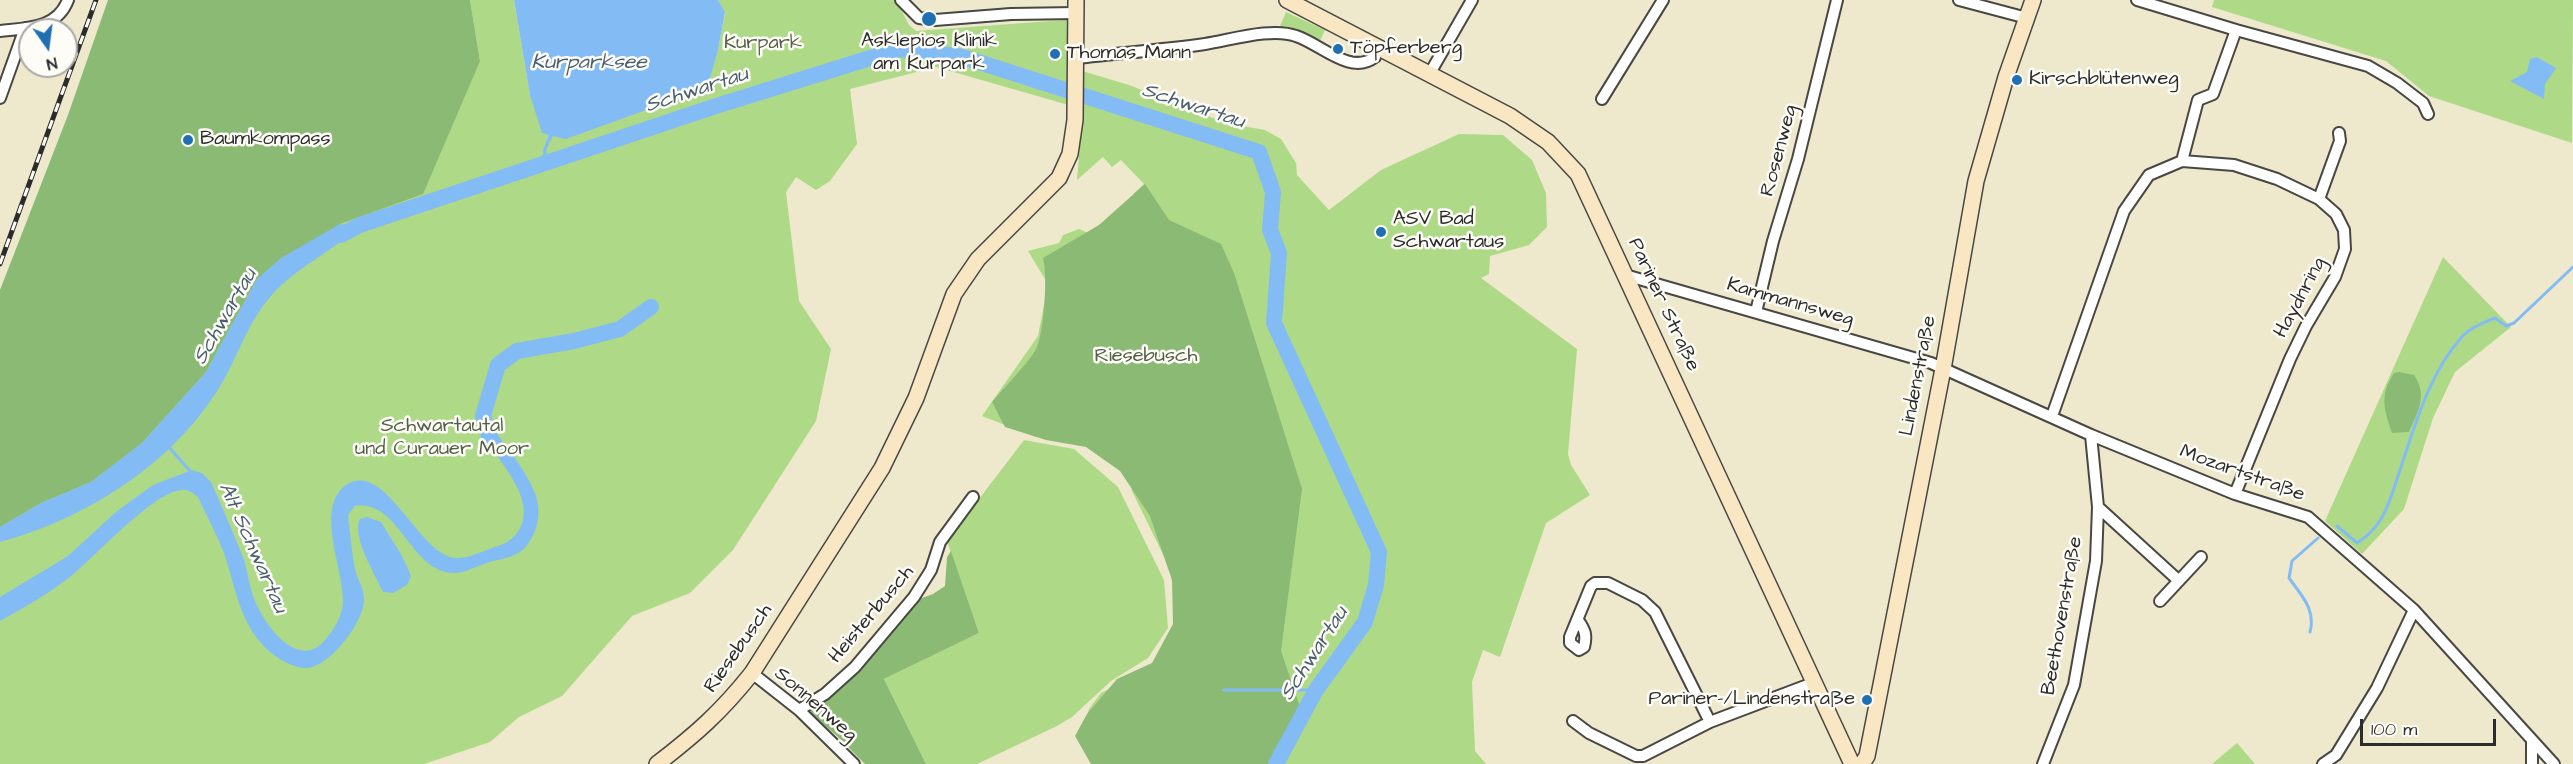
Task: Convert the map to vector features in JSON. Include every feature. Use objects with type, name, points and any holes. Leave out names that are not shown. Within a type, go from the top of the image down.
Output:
[{"type":"street","points":[[58,18],[68,0]]},
{"type":"street","points":[[901,0],[919,18],[935,20],[1076,6],[1077,58],[1203,45],[1277,32],[1296,35],[1355,65],[1367,63],[1375,57]]},
{"type":"street","name":"Pariner Straße","points":[[1287,0],[1510,116],[1548,142],[1578,174],[1852,764]]},
{"type":"street","points":[[1430,73],[1472,0]]},
{"type":"street","points":[[1602,99],[1663,0]]},
{"type":"street","name":"Rosenweg","points":[[1756,312],[1773,241],[1798,159],[1837,0]]},
{"type":"street","points":[[1959,0],[2027,18]]},
{"type":"street","name":"Lindenstraße","points":[[1862,764],[1867,756],[1943,369],[1976,181],[2006,76],[2032,0]]},
{"type":"street","points":[[2137,0],[2170,5],[2236,30],[2368,66],[2397,83],[2422,104],[2428,114]]},
{"type":"street","points":[[0,31],[18,29]]},
{"type":"street","points":[[2182,161],[2198,100],[2213,94],[2236,30]]},
{"type":"street","points":[[0,98],[18,48]]},
{"type":"street","name":"Riesebusch","points":[[657,764],[714,718],[752,674],[882,468],[916,398],[954,294],[978,259],[1059,178],[1070,154],[1074,138],[1077,58]]},
{"type":"street","points":[[2319,199],[2340,141],[2339,134]]},
{"type":"street","name":"Haydnring","points":[[2052,416],[2124,211],[2149,175],[2182,161],[2234,165],[2277,179],[2319,199],[2336,214],[2341,222],[2345,238],[2344,256],[2290,359],[2235,494]]},
{"type":"street","name":"Kammannsweg","points":[[1625,275],[1943,369]]},
{"type":"street","name":"Mozartstraße","points":[[1943,369],[2091,435],[2235,494],[2308,517],[2414,610],[2554,764]]},
{"type":"street","name":"Beethovenstraße","points":[[2043,764],[2054,741],[2074,684],[2096,561],[2098,507],[2091,435]]},
{"type":"street","name":"Heisterbusch","points":[[799,710],[825,694],[855,667],[914,597],[931,570],[940,542],[973,497]]},
{"type":"street","points":[[2098,507],[2178,580]]},
{"type":"street","points":[[2160,601],[2201,557]]},
{"type":"street","points":[[1578,620],[1594,583],[1608,583],[1642,600],[1655,612],[1710,722]]},
{"type":"street","points":[[2323,764],[2336,755],[2377,688],[2414,610]]},
{"type":"street","name":"Sonnenweg","points":[[752,674],[799,710],[854,764]]},
{"type":"street","points":[[1572,721],[1589,733],[1636,756],[1643,756],[1710,722],[1813,683]]},
{"type":"street","points":[[2532,742],[2532,764]]},
{"type":"green space","points":[[108,0],[470,0],[480,61],[423,194],[340,224],[257,279],[206,372],[142,443],[91,482],[41,503],[0,527],[0,290],[68,115]]},
{"type":"green space","name":"Schwartautal und Curauer Moor","points":[[470,0],[514,0],[530,95],[718,50],[725,13],[718,0],[896,0],[909,25],[916,31],[1078,19],[1079,70],[1129,85],[1226,123],[1265,130],[1281,139],[1296,163],[1297,175],[1329,210],[1381,170],[1459,134],[1503,135],[1532,160],[1546,193],[1547,227],[1529,245],[1490,256],[1489,274],[1481,278],[1577,349],[1568,454],[1571,465],[1590,495],[1546,523],[1500,657],[1483,650],[1472,682],[1475,751],[1486,764],[1094,764],[1080,740],[1089,709],[1101,693],[1163,661],[1181,630],[1180,589],[1131,489],[1217,491],[1216,413],[1036,437],[982,416],[1038,336],[1048,284],[1028,251],[1059,243],[1063,235],[1079,229],[1192,280],[1133,194],[1144,184],[1121,160],[1112,167],[1103,157],[1077,180],[1083,104],[1065,104],[936,67],[850,89],[857,144],[830,181],[816,190],[796,177],[786,192],[799,301],[831,349],[816,421],[733,550],[690,593],[632,616],[562,696],[519,717],[490,742],[424,764],[0,764],[0,503],[480,61]]},
{"type":"green space","points":[[2214,0],[2573,0],[2572,143],[2429,96],[2386,61],[2212,7]]},
{"type":"green space","points":[[1286,12],[1325,30],[1319,43],[1278,31]]},
{"type":"green space","name":"Riesebusch","points":[[1145,184],[1169,220],[1221,244],[1234,273],[1302,489],[1281,651],[1300,707],[1270,764],[1091,764],[1075,736],[1087,714],[1117,679],[1152,663],[1173,624],[1172,580],[1150,516],[1120,471],[1086,447],[1046,440],[1005,427],[992,402],[1025,364],[1038,344],[1044,306],[1043,258],[1099,225]]},
{"type":"green space","points":[[2443,257],[2511,327],[2455,372],[2433,418],[2404,509],[2362,554],[2325,521]]},
{"type":"green space","points":[[2394,373],[2414,375],[2421,397],[2409,432],[2392,433],[2384,403],[2389,381]]},
{"type":"green space","points":[[1024,440],[1074,449],[1118,487],[1164,580],[1168,628],[1148,658],[1111,681],[1072,717],[1057,726],[977,764],[926,764],[884,679],[979,633],[947,541]]},
{"type":"green space","points":[[951,551],[979,633],[884,679],[926,764],[865,764],[811,714],[811,710],[916,600],[933,594],[945,586],[947,557]]},
{"type":"green space","points":[[2237,743],[2255,764],[2212,764]]},
{"type":"water","name":"Kurparksee","points":[[514,0],[718,0],[725,12],[718,50],[707,88],[566,139],[553,136],[547,148],[546,163],[543,164],[543,150],[549,135],[542,133],[530,95]]},
{"type":"water","points":[[2537,57],[2556,68],[2545,84],[2544,99],[2510,81],[2527,72],[2530,59]]},
{"type":"water","points":[[340,224],[360,225],[292,276],[271,296],[250,327],[222,383],[180,438],[126,484],[96,503],[32,532],[0,542],[0,527],[41,503],[91,482],[142,443],[206,372],[257,279],[281,258]]},
{"type":"water","points":[[483,416],[520,465],[536,496],[538,521],[528,544],[524,549],[509,557],[452,573],[437,569],[425,560],[383,513],[370,507],[355,506],[348,515],[355,570],[363,593],[362,610],[358,621],[343,644],[313,667],[304,668],[286,663],[269,651],[254,634],[243,614],[226,559],[213,528],[198,497],[186,490],[169,494],[155,502],[70,577],[0,621],[0,597],[68,556],[117,511],[153,485],[192,470],[202,473],[211,482],[243,557],[255,601],[267,623],[284,642],[295,648],[305,651],[316,648],[332,631],[340,617],[343,602],[331,523],[332,508],[337,495],[346,485],[360,481],[374,485],[388,496],[441,553],[455,558],[471,556],[502,544],[512,539],[517,533],[524,515],[520,494],[481,429]]},
{"type":"water","points":[[367,517],[381,522],[402,556],[411,576],[407,585],[393,593],[383,592],[361,545],[358,526],[360,519]]},
{"type":"waterway","name":"Schwartau","points":[[341,235],[360,225],[713,107],[899,49],[963,57],[1259,152],[1273,192],[1270,230],[1279,253],[1274,323],[1379,552],[1376,585],[1365,622],[1316,690],[1276,764]]},
{"type":"waterway","points":[[2337,526],[2357,543],[2380,521],[2431,386],[2439,369],[2460,339],[2472,329],[2495,318],[2506,326],[2514,323],[2573,267]]},
{"type":"waterway","name":"Alt Schwartau","points":[[489,436],[483,416],[498,365],[517,351],[574,341],[620,329],[651,307]]},
{"type":"waterway","points":[[168,446],[191,472]]},
{"type":"waterway","points":[[2310,632],[2309,610],[2303,597],[2289,578],[2292,561],[2318,538]]},
{"type":"waterway","points":[[1224,690],[1316,690]]},
{"type":"railway","points":[[0,264],[96,0]]},
{"type":"place","name":"Asklepios Klinik am Kurpark","points":[[929,19]]},
{"type":"place","name":"Töpferberg","points":[[1338,49]]},
{"type":"place","name":"Thomas Mann","points":[[1055,54]]},
{"type":"place","name":"Kirschblütenweg","points":[[2017,80]]},
{"type":"place","name":"Baumkompass","points":[[188,140]]},
{"type":"place","name":"ASV Bad Schwartaus","points":[[1381,232]]},
{"type":"place","name":"Pariner-/Lindenstraße","points":[[1867,700]]},
{"type":"park label","name":"Kurpark","points":[[763,44]]}]
